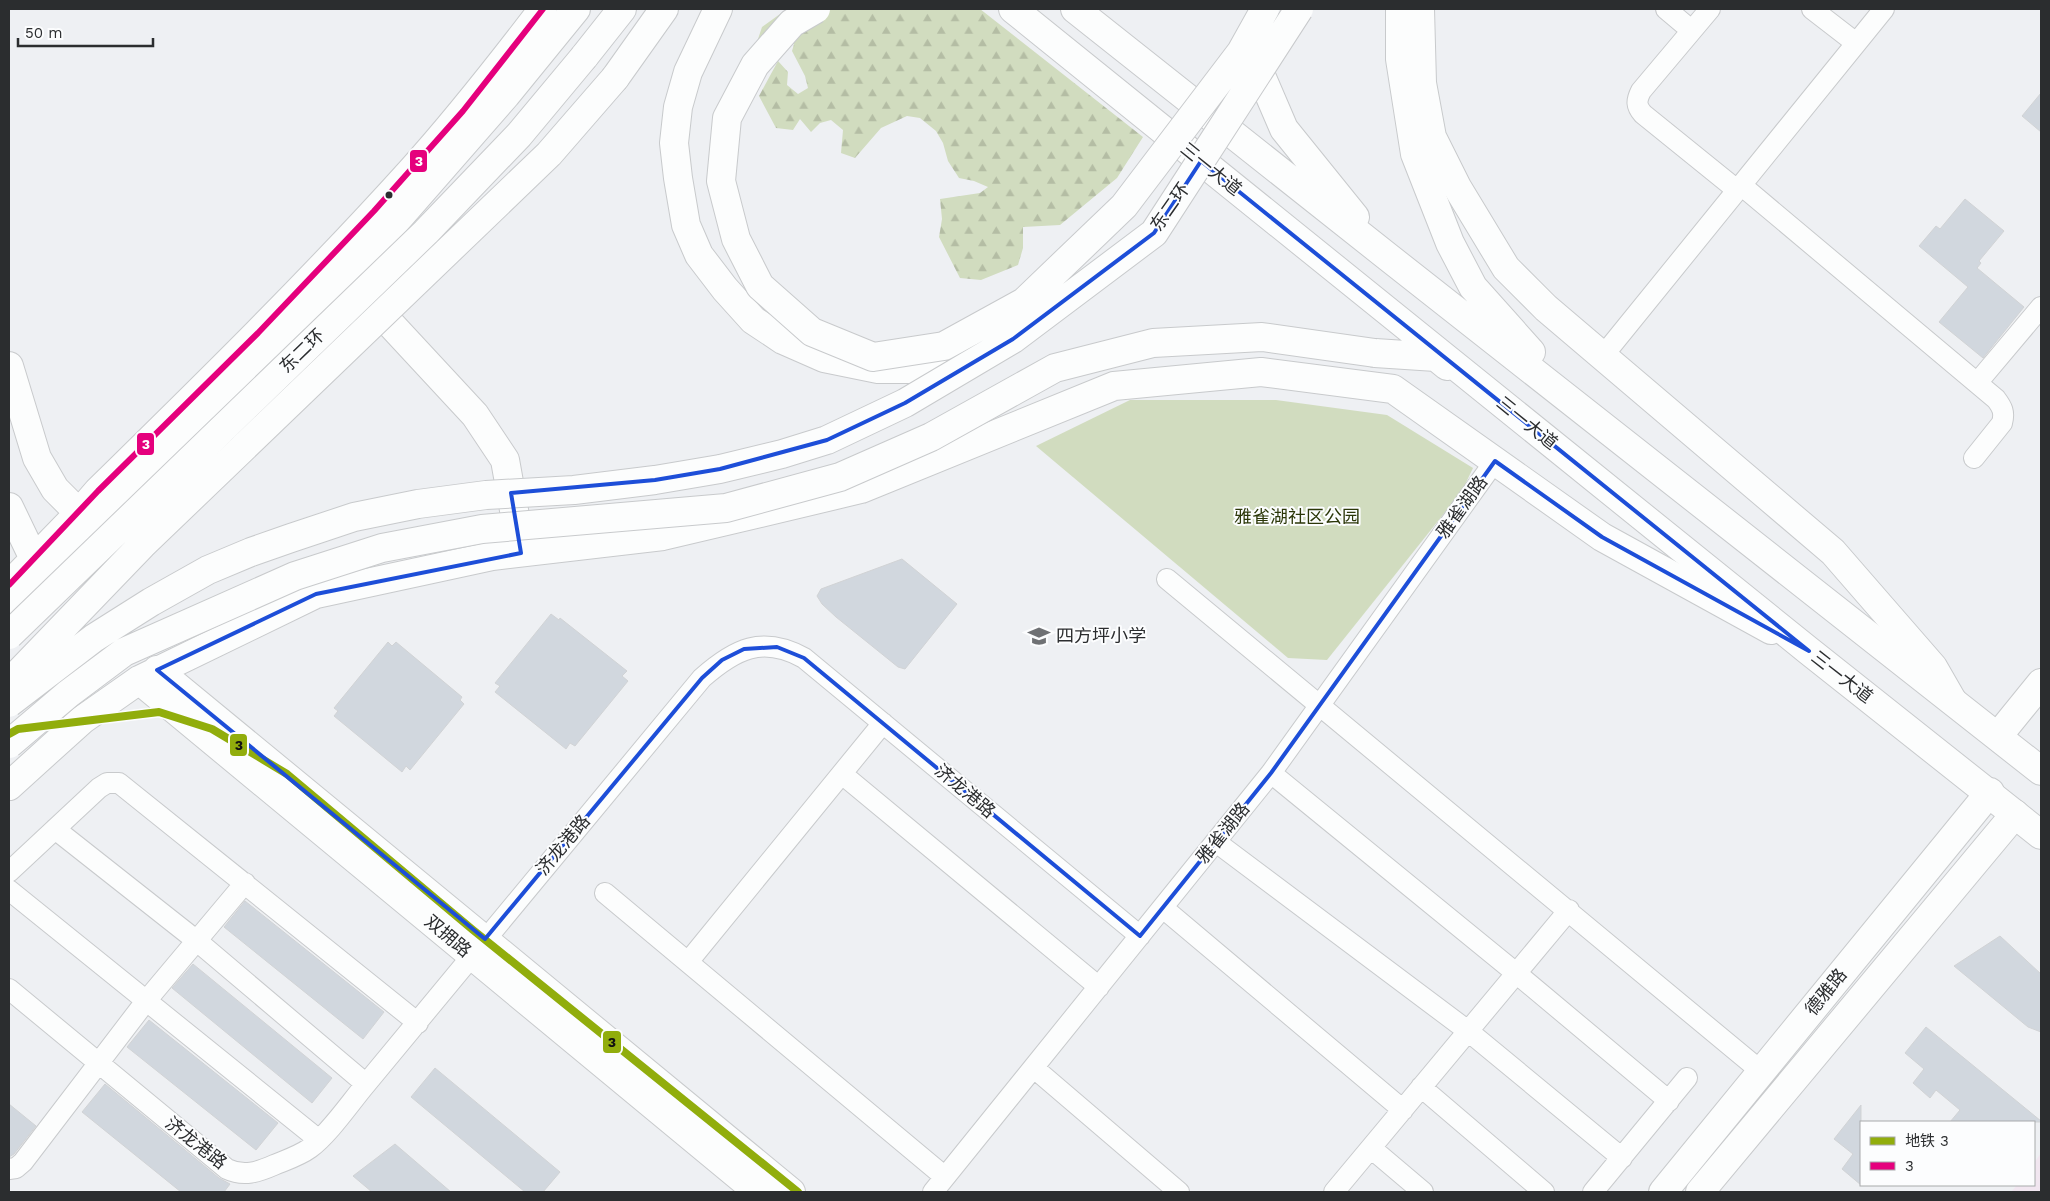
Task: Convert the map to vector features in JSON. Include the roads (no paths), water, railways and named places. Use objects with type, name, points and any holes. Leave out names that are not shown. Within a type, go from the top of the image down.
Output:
[{"type":"main road","points":[[9,614],[51,563],[339,268],[420,161],[503,61],[543,9]]},
{"type":"main road","points":[[9,585],[98,491],[339,268],[374,247],[506,95],[576,9]]},
{"type":"main road","name":"东二环","points":[[9,635],[426,232],[519,135],[622,9]]},
{"type":"main road","points":[[9,684],[142,545],[549,154],[615,78],[664,9]]},
{"type":"main road","points":[[718,9],[688,72],[678,107],[674,143],[686,225],[699,255],[753,320],[783,340],[824,358],[878,369],[918,369],[1013,339]]},
{"type":"main road","points":[[816,9],[792,23],[755,65],[727,118],[721,181],[736,240],[760,286],[812,332],[873,357],[944,346],[1024,302],[1124,206],[1241,52],[1267,9]]},
{"type":"main road","points":[[992,9],[1083,67]]},
{"type":"main road","name":"三一大道","points":[[1013,9],[1808,650],[1990,792],[2041,835]]},
{"type":"main road","points":[[1075,9],[2041,771]]},
{"type":"main road","points":[[1267,9],[1256,64],[1284,129],[1388,257]]},
{"type":"main road","name":"东二环","points":[[1013,339],[1154,233],[1299,9]]},
{"type":"main road","points":[[1400,9],[1400,59],[1415,154],[1450,243],[1473,286],[1514,335],[1596,420]]},
{"type":"main road","points":[[1420,9],[1422,83],[1432,137],[1457,187],[1506,268],[1546,308],[1602,357],[1833,552],[1932,668],[1952,700]]},
{"type":"main road","points":[[339,268],[475,415],[505,460],[521,553]]},
{"type":"main road","points":[[9,744],[68,694],[124,652],[295,576],[382,548],[482,529],[726,508],[840,477],[931,437],[1056,368],[1153,343],[1262,337],[1374,353],[1436,358],[1595,478]]},
{"type":"main road","points":[[9,703],[94,638],[151,602],[208,570],[251,552],[354,517],[418,504],[486,495],[574,490],[655,480],[720,469],[782,454],[827,440],[904,403],[1013,339]]},
{"type":"main road","points":[[9,366],[36,458],[55,489],[79,513]]},
{"type":"main road","points":[[9,786],[82,720],[148,675],[316,594],[492,556],[663,536],[861,489],[1114,386],[1261,372],[1393,389],[1602,536],[1808,650]]},
{"type":"main road","points":[[9,508],[34,559]]},
{"type":"main road","name":"双拥路","points":[[148,675],[478,947],[791,1192]]},
{"type":"main road","points":[[2003,740],[2041,683]]},
{"type":"main road","points":[[2003,740],[2041,703]]},
{"type":"main road","name":"德雅路","points":[[1663,1192],[1990,792]]},
{"type":"main road","name":"德雅路","points":[[1700,1192],[2015,814]]},
{"type":"main road","name":"双拥路","points":[[478,947],[758,1192]]},
{"type":"street","points":[[1666,9],[1691,30]]},
{"type":"street","points":[[1710,9],[1641,92],[1637,100],[1638,107],[1643,114],[1739,187],[1996,399],[2002,408],[2004,416],[2000,428],[1974,458]]},
{"type":"street","points":[[1812,9],[1856,44]]},
{"type":"street","points":[[1602,357],[1884,9]]},
{"type":"street","points":[[1977,383],[2041,307]]},
{"type":"street","name":"雅雀湖路","points":[[939,1185],[1272,773],[1495,461]]},
{"type":"street","points":[[1167,579],[1762,1072]]},
{"type":"street","name":"济龙港路","points":[[9,990],[226,1169],[235,1173],[254,1173],[309,1149],[319,1140],[418,1023],[478,947],[702,678],[722,660],[744,649],[777,647],[791,651],[804,658],[1140,936]]},
{"type":"street","points":[[688,962],[883,724]]},
{"type":"street","points":[[1272,773],[1669,1101]]},
{"type":"street","points":[[842,774],[1099,987]]},
{"type":"street","points":[[9,872],[99,788],[107,784],[119,783],[418,1023]]},
{"type":"street","points":[[55,829],[196,941],[366,1084]]},
{"type":"street","points":[[1216,842],[1468,1031],[1622,1158]]},
{"type":"street","points":[[9,1169],[16,1168],[23,1162],[146,1001],[245,883]]},
{"type":"street","points":[[9,890],[319,1140]]},
{"type":"street","points":[[605,892],[688,962],[939,1185]]},
{"type":"street","points":[[1163,908],[1403,1110]]},
{"type":"street","points":[[1334,1192],[1568,910]]},
{"type":"street","points":[[1034,1068],[1179,1192]]},
{"type":"street","points":[[1593,1192],[1687,1078]]},
{"type":"street","points":[[1421,1087],[1544,1192]]},
{"type":"street","points":[[1371,1148],[1424,1192]]},
{"type":"metro line","name":"3","points":[[9,734],[18,729],[159,712],[212,729],[287,774],[473,930],[798,1192]]},
{"type":"place","name":"四方坪小学","points":[[1039,636]]},
{"type":"park label","name":"雅雀湖社区公园","points":[[1297,517]]}]
